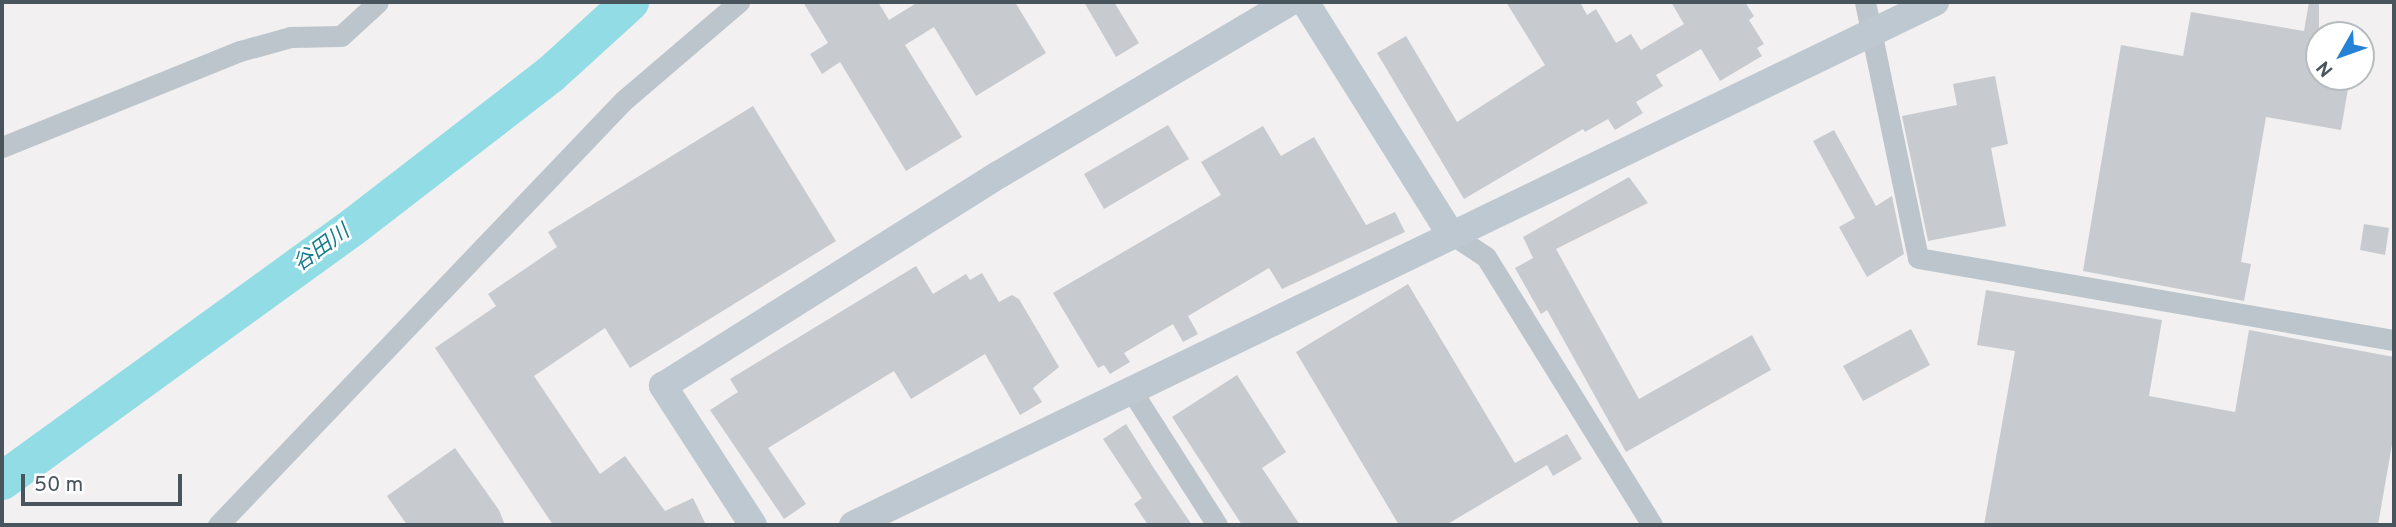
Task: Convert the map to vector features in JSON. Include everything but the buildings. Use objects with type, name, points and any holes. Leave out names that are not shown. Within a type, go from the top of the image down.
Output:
[{"type":"street","points":[[2,147],[240,51],[291,37],[341,36],[378,2]]},
{"type":"street","points":[[218,525],[623,101],[739,2]]},
{"type":"street","points":[[753,525],[663,386],[1000,174],[1290,2]]},
{"type":"street","points":[[1305,2],[1450,233],[1486,257],[1652,525]]},
{"type":"street","points":[[1865,2],[1918,258],[2394,340]]},
{"type":"street","points":[[853,525],[1133,393],[1450,233],[1692,121],[1871,31],[1936,2]]},
{"type":"street","points":[[1133,393],[1217,525]]},
{"type":"waterway","name":"谷田川","points":[[2,481],[353,227],[551,74],[630,2]]}]
